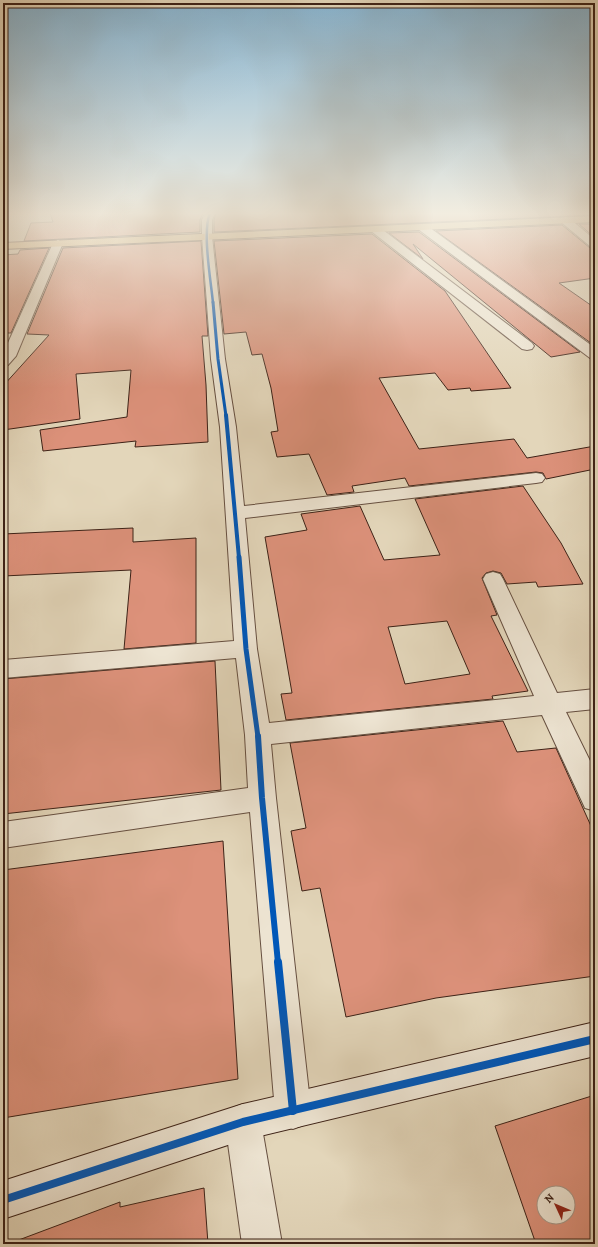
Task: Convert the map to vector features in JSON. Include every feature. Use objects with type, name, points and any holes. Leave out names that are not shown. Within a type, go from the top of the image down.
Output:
[{"type":"street","points":[[3,362],[9,356],[46,271]]},
{"type":"street","points":[[210,271],[218,359],[228,427],[246,649],[258,736],[262,798],[293,1110]]},
{"type":"street","points":[[430,271],[527,346]]},
{"type":"street","points":[[482,271],[595,355]]},
{"type":"street","points":[[235,513],[536,478]]},
{"type":"street","points":[[493,579],[549,703],[595,799]]},
{"type":"street","points":[[3,669],[246,649]]},
{"type":"street","points":[[258,736],[595,699]]},
{"type":"street","points":[[3,834],[262,798]]},
{"type":"street","points":[[3,1200],[242,1122],[595,1039]]},
{"type":"street","points":[[242,1122],[262,1244]]},
{"type":"building","points":[[3,271],[39,271],[11,333],[3,333]]},
{"type":"building","points":[[53,271],[203,271],[208,336],[202,336],[206,385],[208,442],[135,447],[136,441],[43,451],[40,430],[127,417],[131,370],[76,374],[80,419],[3,430],[3,386],[49,335],[27,334]]},
{"type":"building","points":[[217,271],[420,271],[445,291],[511,388],[471,391],[470,388],[448,390],[435,373],[379,378],[419,449],[514,439],[527,458],[595,446],[595,469],[546,479],[543,473],[536,472],[409,486],[405,478],[352,486],[354,492],[327,495],[309,454],[277,457],[271,432],[278,431],[271,388],[262,354],[252,355],[246,332],[224,334]]},
{"type":"building","points":[[446,271],[472,271],[580,352],[551,357]]},
{"type":"building","points":[[492,271],[595,271],[595,278],[559,283],[595,308],[595,346]]},
{"type":"building","points":[[523,486],[561,543],[583,584],[538,587],[536,582],[507,584],[501,573],[493,571],[486,573],[482,578],[497,615],[491,616],[528,691],[492,696],[493,699],[286,720],[281,694],[292,693],[265,537],[307,530],[301,514],[360,506],[384,560],[440,555],[415,499]],"holes":[[[447,621],[470,674],[405,684],[388,627]]]},
{"type":"building","points":[[133,528],[133,542],[196,538],[196,643],[124,649],[131,570],[3,576],[3,534]]},
{"type":"building","points":[[215,661],[221,790],[3,814],[3,679]]},
{"type":"building","points":[[503,721],[517,752],[556,748],[595,835],[595,976],[436,998],[346,1017],[320,888],[302,891],[291,831],[306,828],[290,743]]},
{"type":"building","points":[[223,841],[238,1079],[3,1118],[3,870]]},
{"type":"building","points":[[595,1095],[595,1244],[536,1244],[495,1126]]},
{"type":"building","points":[[204,1188],[208,1244],[16,1244],[16,1241],[120,1202],[120,1207]]},
{"type":"cycle path","points":[[210,271],[218,359],[228,427],[246,649],[258,735],[262,798],[293,1111]]},
{"type":"cycle path","points":[[3,1200],[243,1122],[595,1039]]}]
